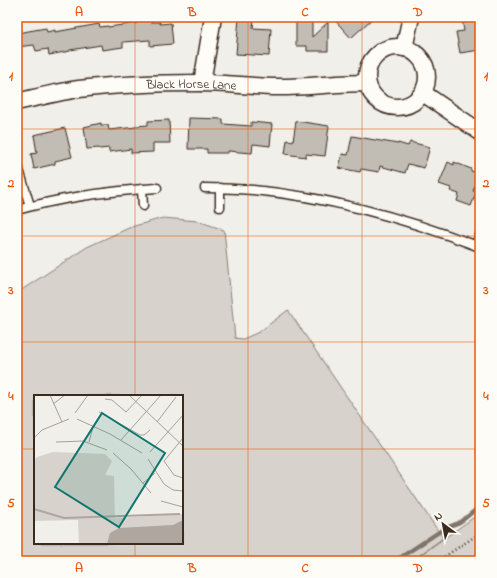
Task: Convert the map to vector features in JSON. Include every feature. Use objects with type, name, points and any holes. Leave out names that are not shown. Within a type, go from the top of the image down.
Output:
[{"type":"street","points":[[202,83],[213,17]]},
{"type":"street","points":[[404,48],[411,17]]},
{"type":"street","points":[[396,47],[404,48],[415,53],[421,58],[425,65],[427,80],[423,93],[417,100],[405,106],[394,108],[378,101],[369,90],[367,83],[368,69],[373,59],[383,50],[396,47]]},
{"type":"street","name":"Black Horse Lane","points":[[17,102],[86,89],[158,83],[202,83],[279,87],[367,83]]},
{"type":"street","points":[[423,93],[480,132]]},
{"type":"lane","points":[[17,164],[30,206]]},
{"type":"lane","points":[[17,210],[76,196],[157,188]]},
{"type":"lane","points":[[204,188],[253,190],[327,201],[362,208],[424,226],[478,246],[480,235]]},
{"type":"lane","points":[[220,188],[220,207]]},
{"type":"lane","points":[[142,189],[143,206]]},
{"type":"path","points":[[438,561],[480,533]]},
{"type":"shaded area","points":[[163,218],[198,221],[224,230],[235,338],[243,339],[259,332],[288,310],[443,538],[411,561],[17,561],[17,293],[87,247],[131,227]]},
{"type":"shaded area","points":[[480,513],[480,561],[412,561]]},
{"type":"building","points":[[239,17],[254,18],[253,28],[271,29],[269,56],[236,54]]},
{"type":"building","points":[[296,17],[312,17],[312,37],[328,22],[328,51],[307,51],[307,46],[296,46]]},
{"type":"building","points":[[332,17],[374,17],[351,38]]},
{"type":"building","points":[[480,17],[480,36],[478,36],[480,50],[460,53],[456,32],[464,31],[462,19]]},
{"type":"building","points":[[151,19],[151,22],[160,22],[160,24],[171,23],[173,44],[150,46],[150,40],[123,42],[123,47],[102,50],[101,45],[49,55],[48,49],[36,51],[34,45],[17,47],[17,33],[46,28],[47,32],[55,30],[55,32],[99,24],[100,27],[108,27],[137,23],[137,20]]},
{"type":"building","points":[[189,118],[223,119],[223,124],[251,126],[251,122],[272,124],[270,146],[253,144],[252,153],[228,151],[228,153],[207,153],[207,149],[188,149]]},
{"type":"building","points":[[169,120],[170,143],[153,143],[153,152],[131,153],[131,149],[109,152],[109,148],[87,149],[84,127],[101,123],[101,125],[108,125],[109,130],[148,125],[148,121]]},
{"type":"building","points":[[296,121],[329,126],[325,156],[306,154],[306,157],[285,154],[287,140],[293,141]]},
{"type":"building","points":[[65,128],[72,157],[55,161],[55,164],[34,169],[31,154],[37,153],[34,135]]},
{"type":"building","points":[[352,136],[408,146],[410,142],[430,147],[424,168],[408,164],[405,173],[380,166],[379,172],[361,169],[360,172],[339,168],[342,154],[348,155]]},
{"type":"building","points":[[448,162],[454,165],[454,162],[480,174],[473,191],[476,193],[471,206],[457,201],[459,194],[450,191],[451,188],[439,184]]},
{"type":"waterway","points":[[395,561],[445,528],[463,520],[480,506]]}]
